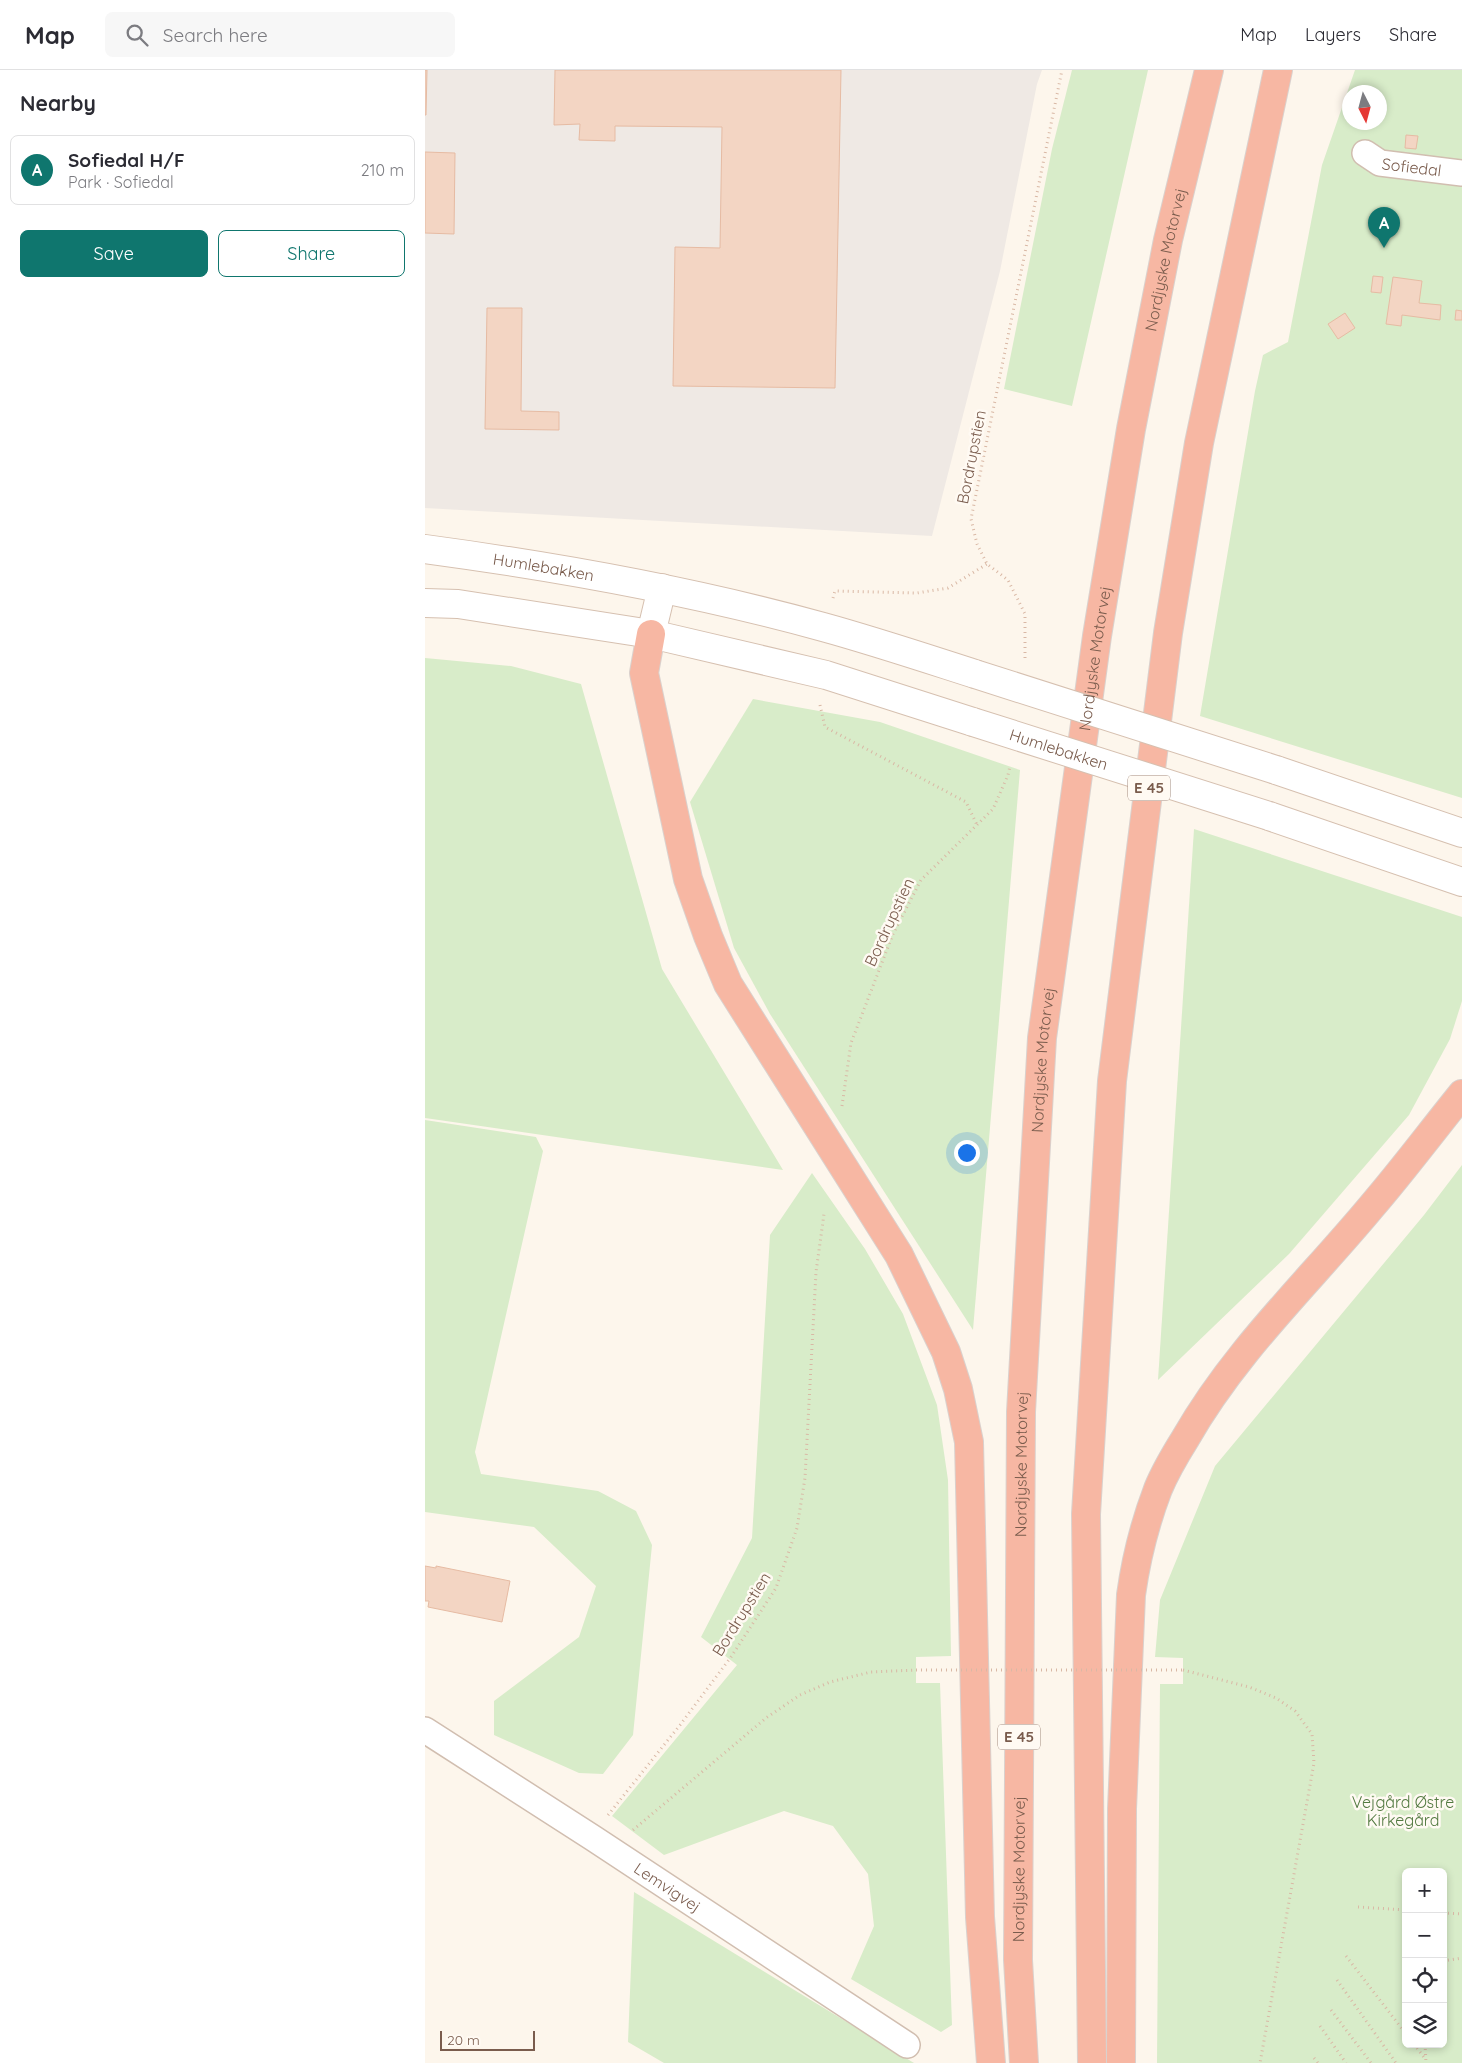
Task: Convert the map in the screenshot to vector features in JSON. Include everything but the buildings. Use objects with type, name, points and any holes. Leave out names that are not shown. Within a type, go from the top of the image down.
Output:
[{"type":"highway","name":"Nordjyske Motorvej","points":[[1024,2063],[1018,1960],[1021,1412],[1042,1038],[1097,636],[1131,428],[1168,240],[1209,70]]},
{"type":"highway","name":"E 45","points":[[1092,2063],[1086,1514],[1112,1081],[1168,633],[1199,443],[1278,70]]},
{"type":"highway","points":[[651,634],[644,673],[688,879],[708,936],[733,991],[899,1255],[942,1343],[959,1389],[969,1442],[980,1917],[991,2063]]},
{"type":"highway","points":[[1121,2063],[1122,1809],[1131,1595],[1135,1565],[1159,1487],[1209,1398],[1237,1361],[1283,1305],[1372,1206],[1462,1094]]},
{"type":"street","name":"Sofiedal","points":[[1365,153],[1380,164],[1462,173]]},
{"type":"street","name":"Humlebakken","points":[[425,549],[505,560],[662,588],[823,627],[1276,770],[1462,833]]},
{"type":"street","points":[[651,634],[662,588]]},
{"type":"street","name":"Humlebakken","points":[[425,603],[458,604],[651,634],[826,675],[1269,816],[1462,882]]},
{"type":"street","name":"Lemvigvej","points":[[425,1730],[907,2045]]},
{"type":"path","name":"Bordrupstien","points":[[1024,660],[1025,614],[1008,580],[987,564],[977,544],[971,518],[1062,70]]},
{"type":"path","points":[[823,627],[835,591],[917,593],[948,588],[987,564]]},
{"type":"path","points":[[826,675],[820,703],[825,727],[966,802],[977,825]]},
{"type":"path","name":"Bordrupstien","points":[[841,1108],[851,1043],[893,934],[921,880],[993,809],[1008,775],[1011,756]]},
{"type":"path","name":"Bordrupstien","points":[[603,1845],[605,1819],[731,1657],[776,1588],[797,1528],[805,1478],[816,1272],[824,1214]]},
{"type":"path","points":[[603,1845],[627,1835],[766,1718],[800,1695],[830,1682],[871,1672],[916,1670],[1183,1670],[1249,1687],[1276,1698],[1295,1710],[1312,1734],[1314,1763],[1260,2063]]},
{"type":"path","points":[[1358,1907],[1402,1910]]},
{"type":"path","points":[[1447,1913],[1462,1914]]},
{"type":"path","points":[[1346,1956],[1402,2029]]},
{"type":"path","points":[[1447,1960],[1462,1958]]},
{"type":"path","points":[[1337,1980],[1396,2063]]},
{"type":"path","points":[[1331,2010],[1371,2063]]},
{"type":"path","points":[[1320,2026],[1346,2063]]},
{"type":"path","points":[[1417,2048],[1426,2061]]},
{"type":"path","points":[[1425,2048],[1426,2061]]},
{"type":"path","points":[[1314,2058],[1317,2063]]},
{"type":"shaded area","points":[[425,70],[1042,70],[1037,84],[1000,271],[932,536],[425,508]]},
{"type":"green space","points":[[1072,70],[1148,70],[1072,406],[1004,389],[1052,149]]},
{"type":"green space","points":[[1355,70],[1462,70],[1462,798],[1200,716],[1255,391],[1263,355],[1288,342],[1322,165],[1342,107],[1342,130],[1387,130],[1387,85],[1350,85]]},
{"type":"green space","points":[[425,658],[511,666],[581,684],[662,969],[783,1170],[425,1118]]},
{"type":"green space","points":[[753,699],[880,722],[1020,770],[973,1330],[770,1014],[734,948],[690,802]]},
{"type":"green space","points":[[1194,829],[1462,917],[1462,1001],[1450,1039],[1409,1115],[1289,1254],[1158,1380]]},
{"type":"green space","points":[[425,1120],[536,1137],[543,1151],[475,1452],[481,1474],[598,1491],[636,1511],[652,1545],[633,1735],[603,1774],[579,1773],[494,1735],[494,1701],[579,1637],[596,1586],[534,1527],[425,1512]]},
{"type":"green space","name":"Vejgård Østre Kirkegård","points":[[1462,1165],[1462,2063],[1157,2063],[1160,1684],[1183,1684],[1183,1658],[1155,1657],[1160,1600],[1215,1466],[1424,1215]]},
{"type":"green space","points":[[812,1173],[865,1249],[903,1314],[937,1405],[948,1480],[951,1656],[916,1657],[916,1683],[940,1683],[952,2025],[941,2032],[851,1979],[874,1926],[868,1874],[833,1826],[784,1811],[664,1855],[612,1816],[737,1665],[701,1637],[752,1538],[770,1235]]},
{"type":"green space","points":[[634,1892],[914,2063],[664,2063],[628,2042]]},
{"type":"place","name":"Sofiedal H/F","points":[[1384,248]]}]
